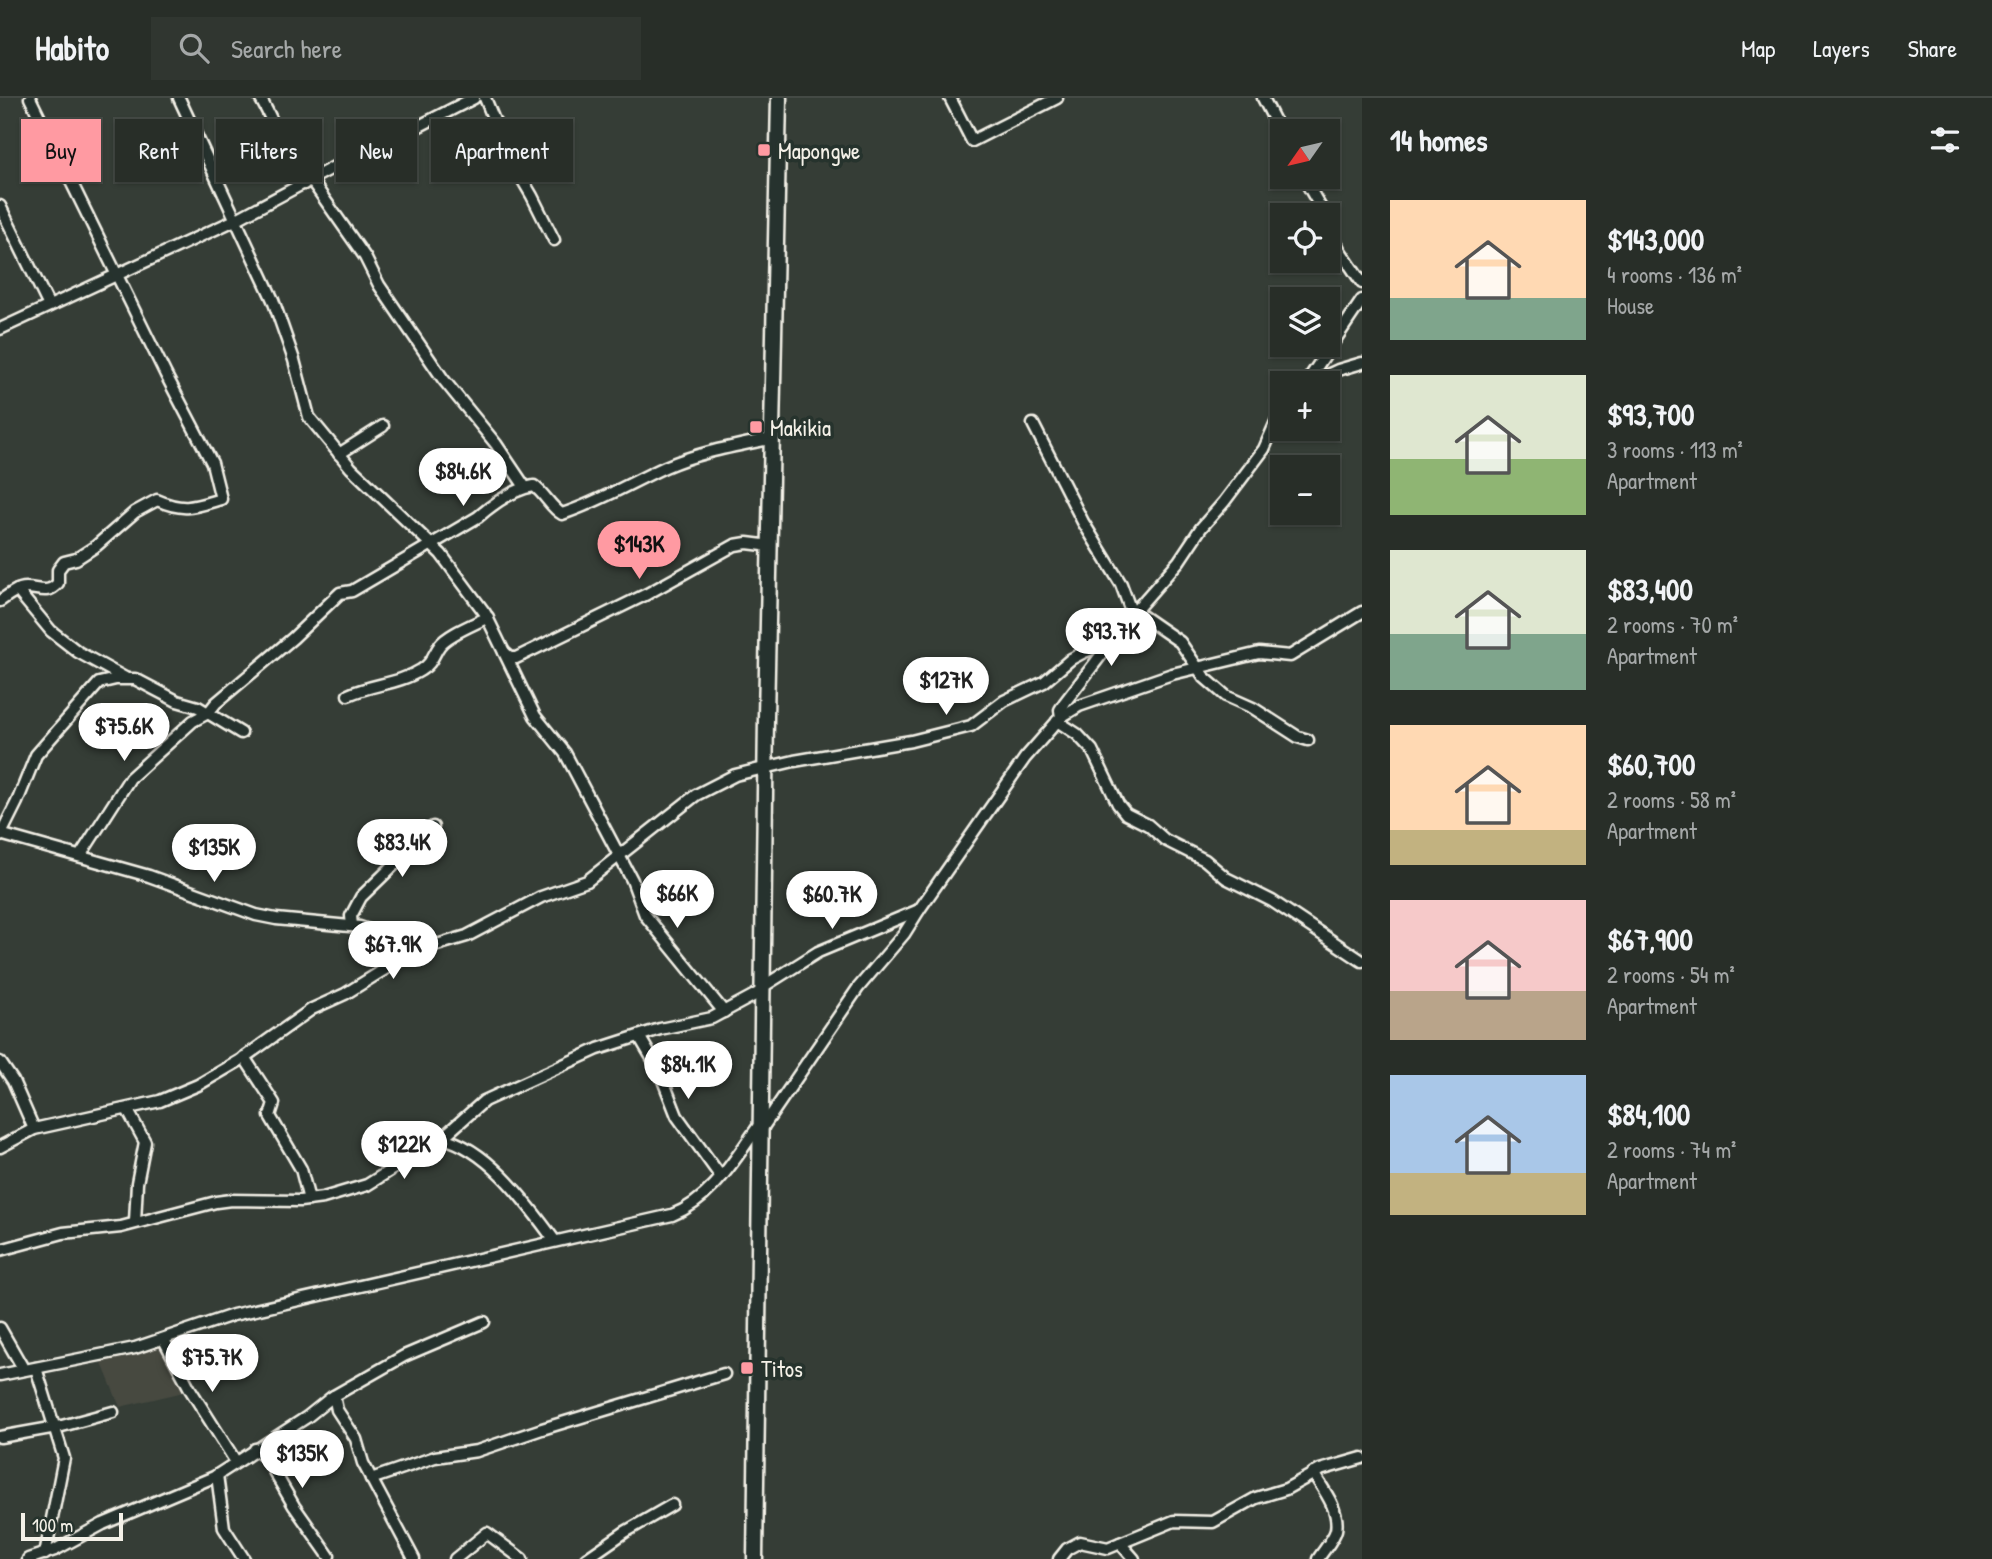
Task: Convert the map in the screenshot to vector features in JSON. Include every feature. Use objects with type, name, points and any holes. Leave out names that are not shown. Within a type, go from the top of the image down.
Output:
[{"type":"highway","points":[[755,1559],[767,653],[779,98]]},
{"type":"street","points":[[0,601],[17,590],[27,588],[40,591],[53,588],[58,583],[58,570],[64,562],[76,559],[96,546],[135,512],[157,500],[173,507],[187,509],[221,499],[212,463],[30,98]]},
{"type":"street","points":[[179,98],[273,300],[294,360],[309,417],[351,468],[431,544],[488,617],[535,716],[565,753],[632,880],[645,915],[724,1012]]},
{"type":"street","points":[[260,98],[273,119]]},
{"type":"street","points":[[322,174],[474,98]]},
{"type":"street","points":[[485,98],[508,155],[554,240]]},
{"type":"street","points":[[950,98],[972,141],[1057,98]]},
{"type":"street","points":[[1263,98],[1274,119]]},
{"type":"street","points":[[0,329],[235,220],[307,182],[365,257],[379,285],[443,379],[496,444],[525,487]]},
{"type":"street","points":[[0,206],[49,306]]},
{"type":"street","points":[[1340,250],[1362,283]]},
{"type":"street","points":[[1316,371],[1362,300]]},
{"type":"street","points":[[1336,371],[1362,363]]},
{"type":"street","points":[[1033,424],[1083,523],[1121,584],[1133,612],[1180,642],[1204,677],[1230,698],[1308,740]]},
{"type":"street","points":[[339,454],[383,426]]},
{"type":"street","points":[[1059,719],[1065,702],[1133,612],[1179,561],[1200,528],[1224,502],[1264,449],[1270,434]]},
{"type":"street","points":[[80,856],[130,778],[193,721],[208,713],[340,593],[352,591],[525,487],[534,486],[556,511],[562,514],[606,498],[665,467],[702,453],[764,440]]},
{"type":"street","points":[[503,652],[516,657],[548,643],[648,594],[735,545],[747,542],[763,545]]},
{"type":"street","points":[[17,590],[51,631],[78,652],[125,678]]},
{"type":"street","points":[[0,1375],[135,1348],[233,1315],[672,1215],[691,1205],[711,1189],[760,1128],[858,988],[904,934],[1025,758],[1059,719],[1079,706],[1172,674],[1259,653],[1290,656],[1362,612]]},
{"type":"street","points":[[348,695],[419,672],[433,661],[444,641],[488,617]]},
{"type":"street","points":[[0,1147],[34,1129],[127,1109],[181,1093],[244,1057],[312,1009],[345,994],[384,968],[420,950],[467,936],[541,897],[587,880],[696,795],[735,775],[911,741],[971,726],[1010,697],[1044,682],[1071,659],[1112,641]]},
{"type":"street","points":[[241,733],[208,713],[177,701],[135,679],[105,681],[95,687],[36,755],[18,802],[0,835],[149,876],[256,915],[352,926],[399,940],[420,950]]},
{"type":"street","points":[[1059,719],[1092,750],[1122,811],[1148,825],[1165,840],[1205,860],[1226,878],[1272,901],[1362,961]]},
{"type":"street","points":[[352,926],[351,916],[361,897],[433,827]]},
{"type":"street","points":[[0,1250],[63,1233],[121,1227],[231,1200],[309,1200],[367,1185],[442,1138],[484,1101],[598,1049],[660,1029],[703,1021],[724,1012],[818,952],[919,910]]},
{"type":"street","points":[[893,921],[904,934]]},
{"type":"street","points":[[639,1036],[659,1070],[677,1116],[721,1177]]},
{"type":"street","points":[[244,1057],[274,1103],[271,1119],[301,1168],[309,1200]]},
{"type":"street","points":[[0,1062],[13,1081],[34,1129]]},
{"type":"street","points":[[127,1109],[145,1142],[137,1182],[135,1222]]},
{"type":"street","points":[[442,1138],[463,1145],[483,1159],[519,1195],[555,1241]]},
{"type":"street","points":[[28,1559],[53,1554],[103,1524],[215,1479],[334,1396],[404,1356],[484,1322]]},
{"type":"street","points":[[0,1328],[24,1370]]},
{"type":"street","points":[[164,1340],[206,1416],[236,1462]]},
{"type":"street","points":[[36,1368],[64,1458],[53,1554]]},
{"type":"street","points":[[371,1479],[435,1457],[477,1451],[724,1374]]},
{"type":"street","points":[[334,1396],[337,1410],[356,1439],[371,1479],[414,1559]]},
{"type":"street","points":[[320,1407],[327,1406],[337,1410]]},
{"type":"street","points":[[0,1437],[55,1427],[113,1412]]},
{"type":"street","points":[[255,1449],[267,1459],[294,1506],[329,1556]]},
{"type":"street","points":[[1059,1559],[1074,1544],[1090,1544],[1104,1548],[1174,1521],[1213,1522],[1256,1498],[1286,1489],[1313,1473],[1362,1458]]},
{"type":"street","points":[[1313,1473],[1330,1499],[1336,1531],[1318,1559]]},
{"type":"street","points":[[215,1479],[224,1528],[244,1559]]},
{"type":"street","points":[[586,1559],[625,1532],[672,1505]]},
{"type":"street","points":[[455,1559],[487,1533],[522,1559]]},
{"type":"street","points":[[1120,1543],[1135,1559]]},
{"type":"shaded area","points":[[164,1345],[188,1391],[120,1407],[101,1361]]},
{"type":"place","name":"Mapongwe","points":[[764,150]]},
{"type":"place","name":"Makikia","points":[[756,427]]},
{"type":"place","name":"Titos","points":[[747,1368]]}]
